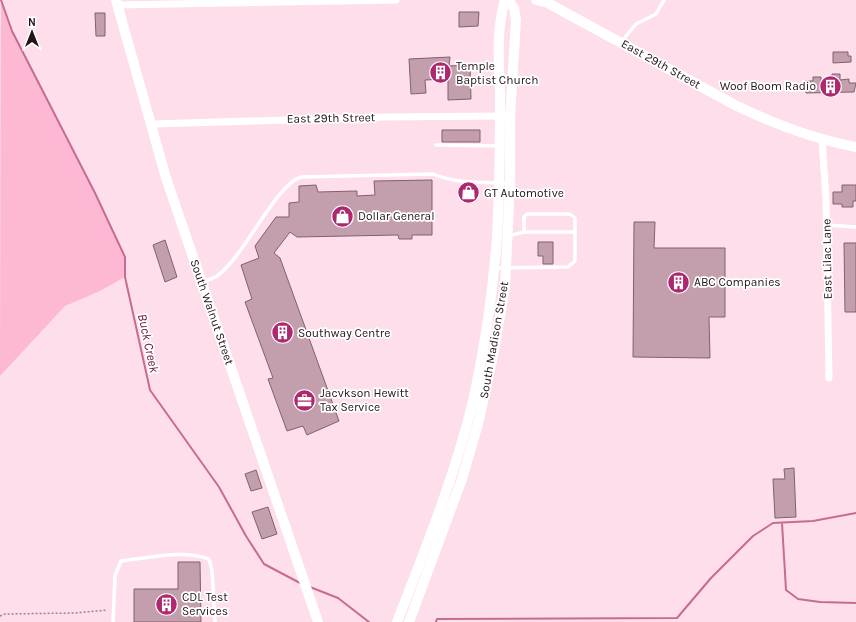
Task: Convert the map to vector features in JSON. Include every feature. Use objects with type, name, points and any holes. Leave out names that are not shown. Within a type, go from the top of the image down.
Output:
[{"type":"main road","name":"South Madison Street","points":[[409,622],[462,479],[478,424],[492,361],[504,292],[510,183],[510,146],[505,116],[500,17],[505,0]]},
{"type":"main road","name":"South Madison Street","points":[[397,622],[446,492],[471,410],[483,352],[497,237],[499,146],[505,116],[516,20],[514,8],[508,0]]},
{"type":"main road","name":"East 29th Street","points":[[536,0],[547,1],[735,105],[779,125],[822,139],[856,147]]},
{"type":"main road","name":"South Walnut Street","points":[[116,2],[152,124],[166,178],[318,622]]},
{"type":"street","points":[[116,2],[396,0]]},
{"type":"street","name":"East 29th Street","points":[[152,124],[505,116]]},
{"type":"street","name":"East Lilac Lane","points":[[822,139],[827,225],[829,378]]},
{"type":"lane","points":[[621,42],[636,24],[656,14],[664,0]]},
{"type":"lane","points":[[436,145],[510,146]]},
{"type":"lane","points":[[202,282],[217,276],[239,252],[280,194],[295,178],[433,174],[442,178],[460,181],[510,183]]},
{"type":"lane","points":[[494,268],[551,268],[572,266],[576,256],[575,218],[570,214],[527,214],[524,217],[524,232]]},
{"type":"lane","points":[[827,225],[856,227]]},
{"type":"lane","points":[[507,236],[524,232],[575,232]]},
{"type":"lane","points":[[113,622],[115,576],[120,561],[184,554],[209,559],[212,570],[215,622]]},
{"type":"path","points":[[0,616],[5,614],[75,613],[107,610]]},
{"type":"shaded area","points":[[1,0],[12,31],[92,188],[125,257],[125,277],[100,291],[65,306],[0,376]]},
{"type":"building","points":[[459,12],[479,12],[478,26],[459,27]]},
{"type":"building","points":[[95,13],[105,13],[105,36],[96,36]]},
{"type":"building","points":[[833,52],[848,52],[848,56],[851,56],[851,62],[833,63]]},
{"type":"building","name":"Temple Baptist Church","points":[[450,57],[449,66],[470,65],[471,99],[448,100],[448,79],[425,80],[426,93],[411,94],[409,59]]},
{"type":"building","name":"Woof Boom Radio","points":[[832,74],[840,74],[840,80],[849,79],[849,83],[856,83],[854,92],[806,93],[805,81],[813,81],[813,77],[821,77],[821,81],[832,81]]},
{"type":"building","points":[[442,130],[480,130],[480,142],[442,142]]},
{"type":"building","name":"Southway Centre","points":[[432,180],[432,235],[412,235],[412,239],[399,239],[398,235],[297,237],[290,232],[274,253],[280,258],[339,421],[307,435],[303,426],[287,431],[268,379],[273,378],[245,302],[252,299],[241,265],[259,258],[255,246],[276,217],[289,217],[289,203],[299,202],[299,186],[316,185],[318,192],[357,191],[357,196],[375,195],[374,181]]},
{"type":"building","points":[[842,185],[856,185],[856,201],[853,201],[853,207],[842,207],[842,204],[833,204],[833,192],[842,192]]},
{"type":"building","name":"GT Automotive","points":[[464,186],[476,186],[475,201],[463,200]]},
{"type":"building","name":"ABC Companies","points":[[634,222],[655,222],[654,248],[725,248],[725,317],[709,317],[710,358],[633,357]]},
{"type":"building","points":[[165,240],[177,277],[165,282],[153,245]]},
{"type":"building","points":[[538,242],[553,242],[553,264],[543,264],[543,256],[538,256]]},
{"type":"building","points":[[844,243],[856,243],[856,312],[845,312]]},
{"type":"building","points":[[794,468],[796,517],[775,518],[773,479],[785,479],[784,469]]},
{"type":"building","points":[[256,470],[262,488],[251,491],[245,474]]},
{"type":"building","points":[[268,507],[277,534],[262,539],[252,512]]},
{"type":"building","name":"CDL Test Services","points":[[178,562],[200,562],[201,622],[134,622],[134,589],[178,589]]},
{"type":"waterway","name":"Buck Creek","points":[[1,0],[12,31],[95,193],[125,257],[125,277],[150,390],[219,487],[246,536],[264,564],[300,583]]},
{"type":"waterway","points":[[436,622],[437,619],[677,618],[711,578],[753,536],[773,523],[813,521],[856,513]]},
{"type":"waterway","points":[[782,523],[786,590],[798,599],[820,602],[856,603]]},
{"type":"waterway","name":"Buck Creek","points":[[310,587],[338,598],[369,622]]},
{"type":"place","name":"Temple Baptist Church","points":[[440,73]]},
{"type":"place","name":"Woof Boom Radio","points":[[831,86]]},
{"type":"place","name":"GT Automotive","points":[[469,193]]},
{"type":"place","name":"Dollar General","points":[[342,216]]},
{"type":"place","name":"ABC Companies","points":[[679,282]]},
{"type":"place","name":"Southway Centre","points":[[282,333]]},
{"type":"place","name":"Jacvkson Hewitt Tax Service","points":[[304,400]]},
{"type":"place","name":"CDL Test Services","points":[[167,604]]}]
